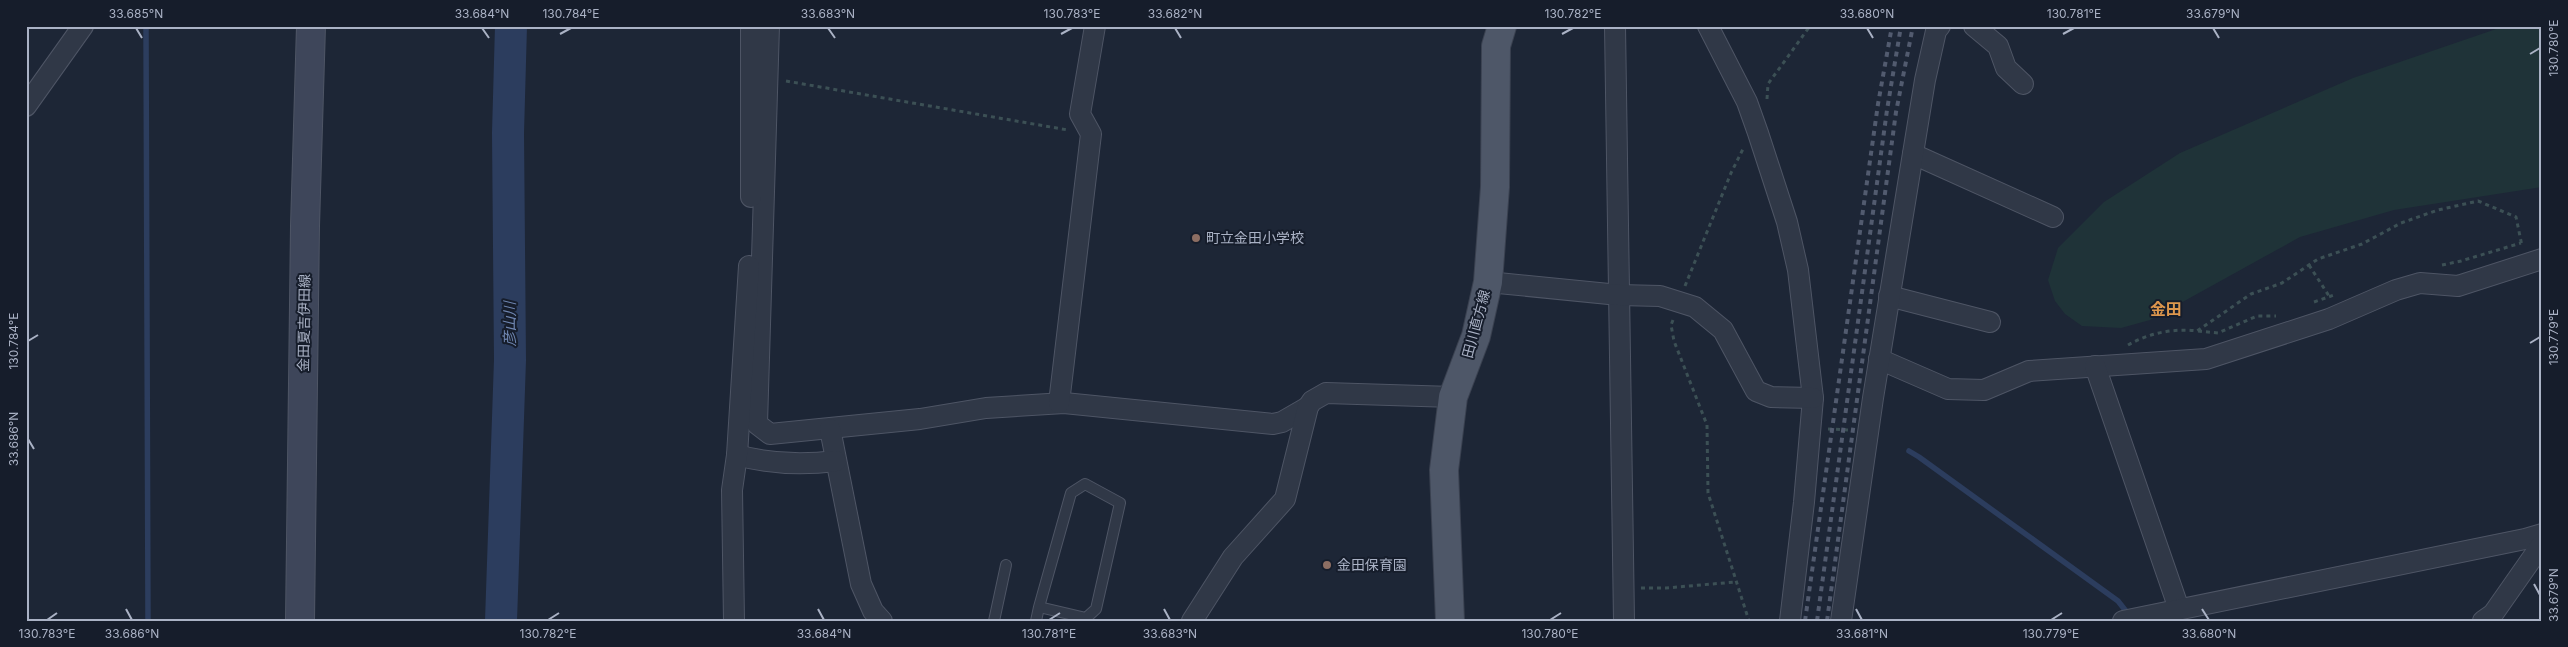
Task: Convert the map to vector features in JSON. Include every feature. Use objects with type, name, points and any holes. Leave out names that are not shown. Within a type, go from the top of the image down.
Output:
[{"type":"main road","name":"金田夏吉伊田線","points":[[300,621],[305,226],[311,26]]},
{"type":"main road","name":"田川直方線","points":[[1450,621],[1444,470],[1453,397],[1476,336],[1488,282],[1495,187],[1496,46],[1502,26]]},
{"type":"street","points":[[26,106],[83,26]]},
{"type":"street","points":[[734,621],[732,490],[737,455],[751,227],[751,26]]},
{"type":"street","points":[[769,26],[757,424],[770,434],[920,419],[986,408],[1060,403],[1272,424],[1282,422],[1308,407]]},
{"type":"street","points":[[1060,403],[1091,134],[1080,114],[1095,26]]},
{"type":"street","points":[[1615,26],[1624,621]]},
{"type":"street","points":[[1708,26],[1747,102],[1787,222],[1798,270],[1813,398],[1804,502],[1790,621]]},
{"type":"street","points":[[1841,621],[1879,359],[1926,72],[1936,31],[1940,26]]},
{"type":"street","points":[[1974,26],[1998,46],[2006,68],[2024,84]]},
{"type":"street","points":[[1913,154],[2053,217]]},
{"type":"street","points":[[1879,359],[1948,389],[1984,390],[2029,371],[2206,359],[2328,319],[2396,290],[2420,283],[2458,286],[2533,261]]},
{"type":"street","points":[[1488,282],[1619,295],[1660,296],[1695,306],[1722,330],[1756,391],[1771,397],[1813,398]]},
{"type":"street","points":[[1889,296],[1990,322]]},
{"type":"street","points":[[2102,366],[2180,609]]},
{"type":"street","points":[[1192,621],[1233,557],[1285,499],[1308,407],[1312,401],[1326,393],[1453,397]]},
{"type":"street","points":[[830,428],[860,584],[874,611],[882,621]]},
{"type":"street","points":[[737,455],[757,461],[812,464],[836,461]]},
{"type":"street","points":[[2123,621],[2542,534]]},
{"type":"street","points":[[2483,621],[2493,614],[2542,544]]},
{"type":"lane","points":[[1036,621],[1072,493],[1085,484],[1120,503],[1096,610],[1086,618],[1040,607]]},
{"type":"lane","points":[[994,621],[1006,565]]},
{"type":"path","points":[[1767,102],[1768,84],[1810,26]]},
{"type":"path","points":[[768,78],[1091,134]]},
{"type":"path","points":[[1749,621],[1708,493],[1707,425],[1674,341],[1671,325],[1741,150],[1758,133]]},
{"type":"path","points":[[2102,366],[2115,352],[2136,340],[2177,329],[2197,331],[2251,294],[2282,283],[2318,259],[2362,244],[2401,224],[2438,210],[2478,201],[2516,217],[2533,261]]},
{"type":"path","points":[[2309,265],[2329,296]]},
{"type":"path","points":[[1810,428],[1869,432]]},
{"type":"path","points":[[1623,588],[1666,588],[1735,582]]},
{"type":"green space","points":[[2505,26],[2542,26],[2542,187],[2394,210],[2300,237],[2150,320],[2121,328],[2082,326],[2065,314],[2055,301],[2048,280],[2058,248],[2104,202],[2180,153],[2353,78]]},
{"type":"waterway","points":[[146,26],[148,621]]},
{"type":"waterway","name":"彦山川","points":[[501,621],[510,360],[508,133],[511,26]]},
{"type":"waterway","points":[[1909,451],[2118,601],[2129,615]]},
{"type":"railway","points":[[1805,621],[1878,104],[1892,26]]},
{"type":"railway","points":[[1817,621],[1887,110],[1901,26]]},
{"type":"railway","points":[[1827,621],[1896,112],[1913,26]]},
{"type":"place","name":"町立金田小学校","points":[[1196,238]]},
{"type":"place","name":"金田保育園","points":[[1327,565]]},
{"type":"district","name":"金田","points":[[2166,309]]}]
